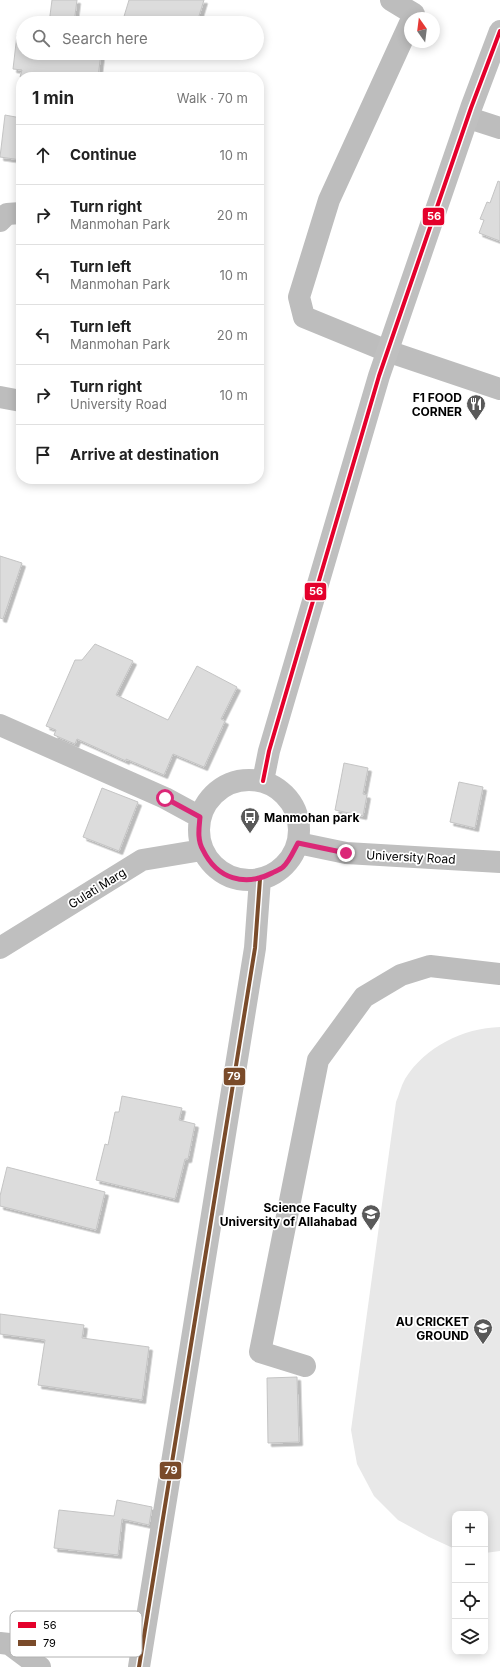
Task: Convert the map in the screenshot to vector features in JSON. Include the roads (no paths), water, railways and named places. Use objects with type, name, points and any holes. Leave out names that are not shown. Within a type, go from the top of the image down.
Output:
[{"type":"main road","points":[[263,781],[269,751],[388,351],[468,118],[500,31]]},
{"type":"main road","points":[[0,725],[165,798],[200,817]]},
{"type":"main road","points":[[243,780],[263,781],[281,790],[294,805],[300,824],[298,843],[284,867],[260,879],[242,880],[226,875],[212,864],[202,850],[198,834],[200,817],[209,799],[224,786],[243,780]]},
{"type":"main road","name":"University Road","points":[[298,843],[346,853],[500,862]]},
{"type":"main road","name":"Gulati Marg","points":[[0,948],[142,860],[202,850]]},
{"type":"main road","points":[[142,1648],[255,948],[260,879]]},
{"type":"main road","points":[[139,1667],[141,1657]]},
{"type":"street","points":[[392,0],[411,12]]},
{"type":"street","points":[[404,36],[329,200],[300,297],[304,317],[388,351],[500,389]]},
{"type":"street","points":[[468,118],[500,128]]},
{"type":"street","points":[[0,221],[7,214],[16,213]]},
{"type":"street","points":[[0,397],[16,400]]},
{"type":"street","points":[[305,1366],[260,1352],[318,1060],[364,997],[401,975],[430,966],[500,974]]},
{"type":"street","points":[[0,1643],[10,1645]]},
{"type":"street","points":[[26,1657],[39,1667]]},
{"type":"place","name":"F1 FOOD CORNER","points":[[476,421]]},
{"type":"place","name":"Manmohan park","points":[[250,834]]},
{"type":"place","name":"Science Faculty University of Allahabad","points":[[371,1231]]},
{"type":"place","name":"AU CRICKET GROUND","points":[[483,1345]]}]
